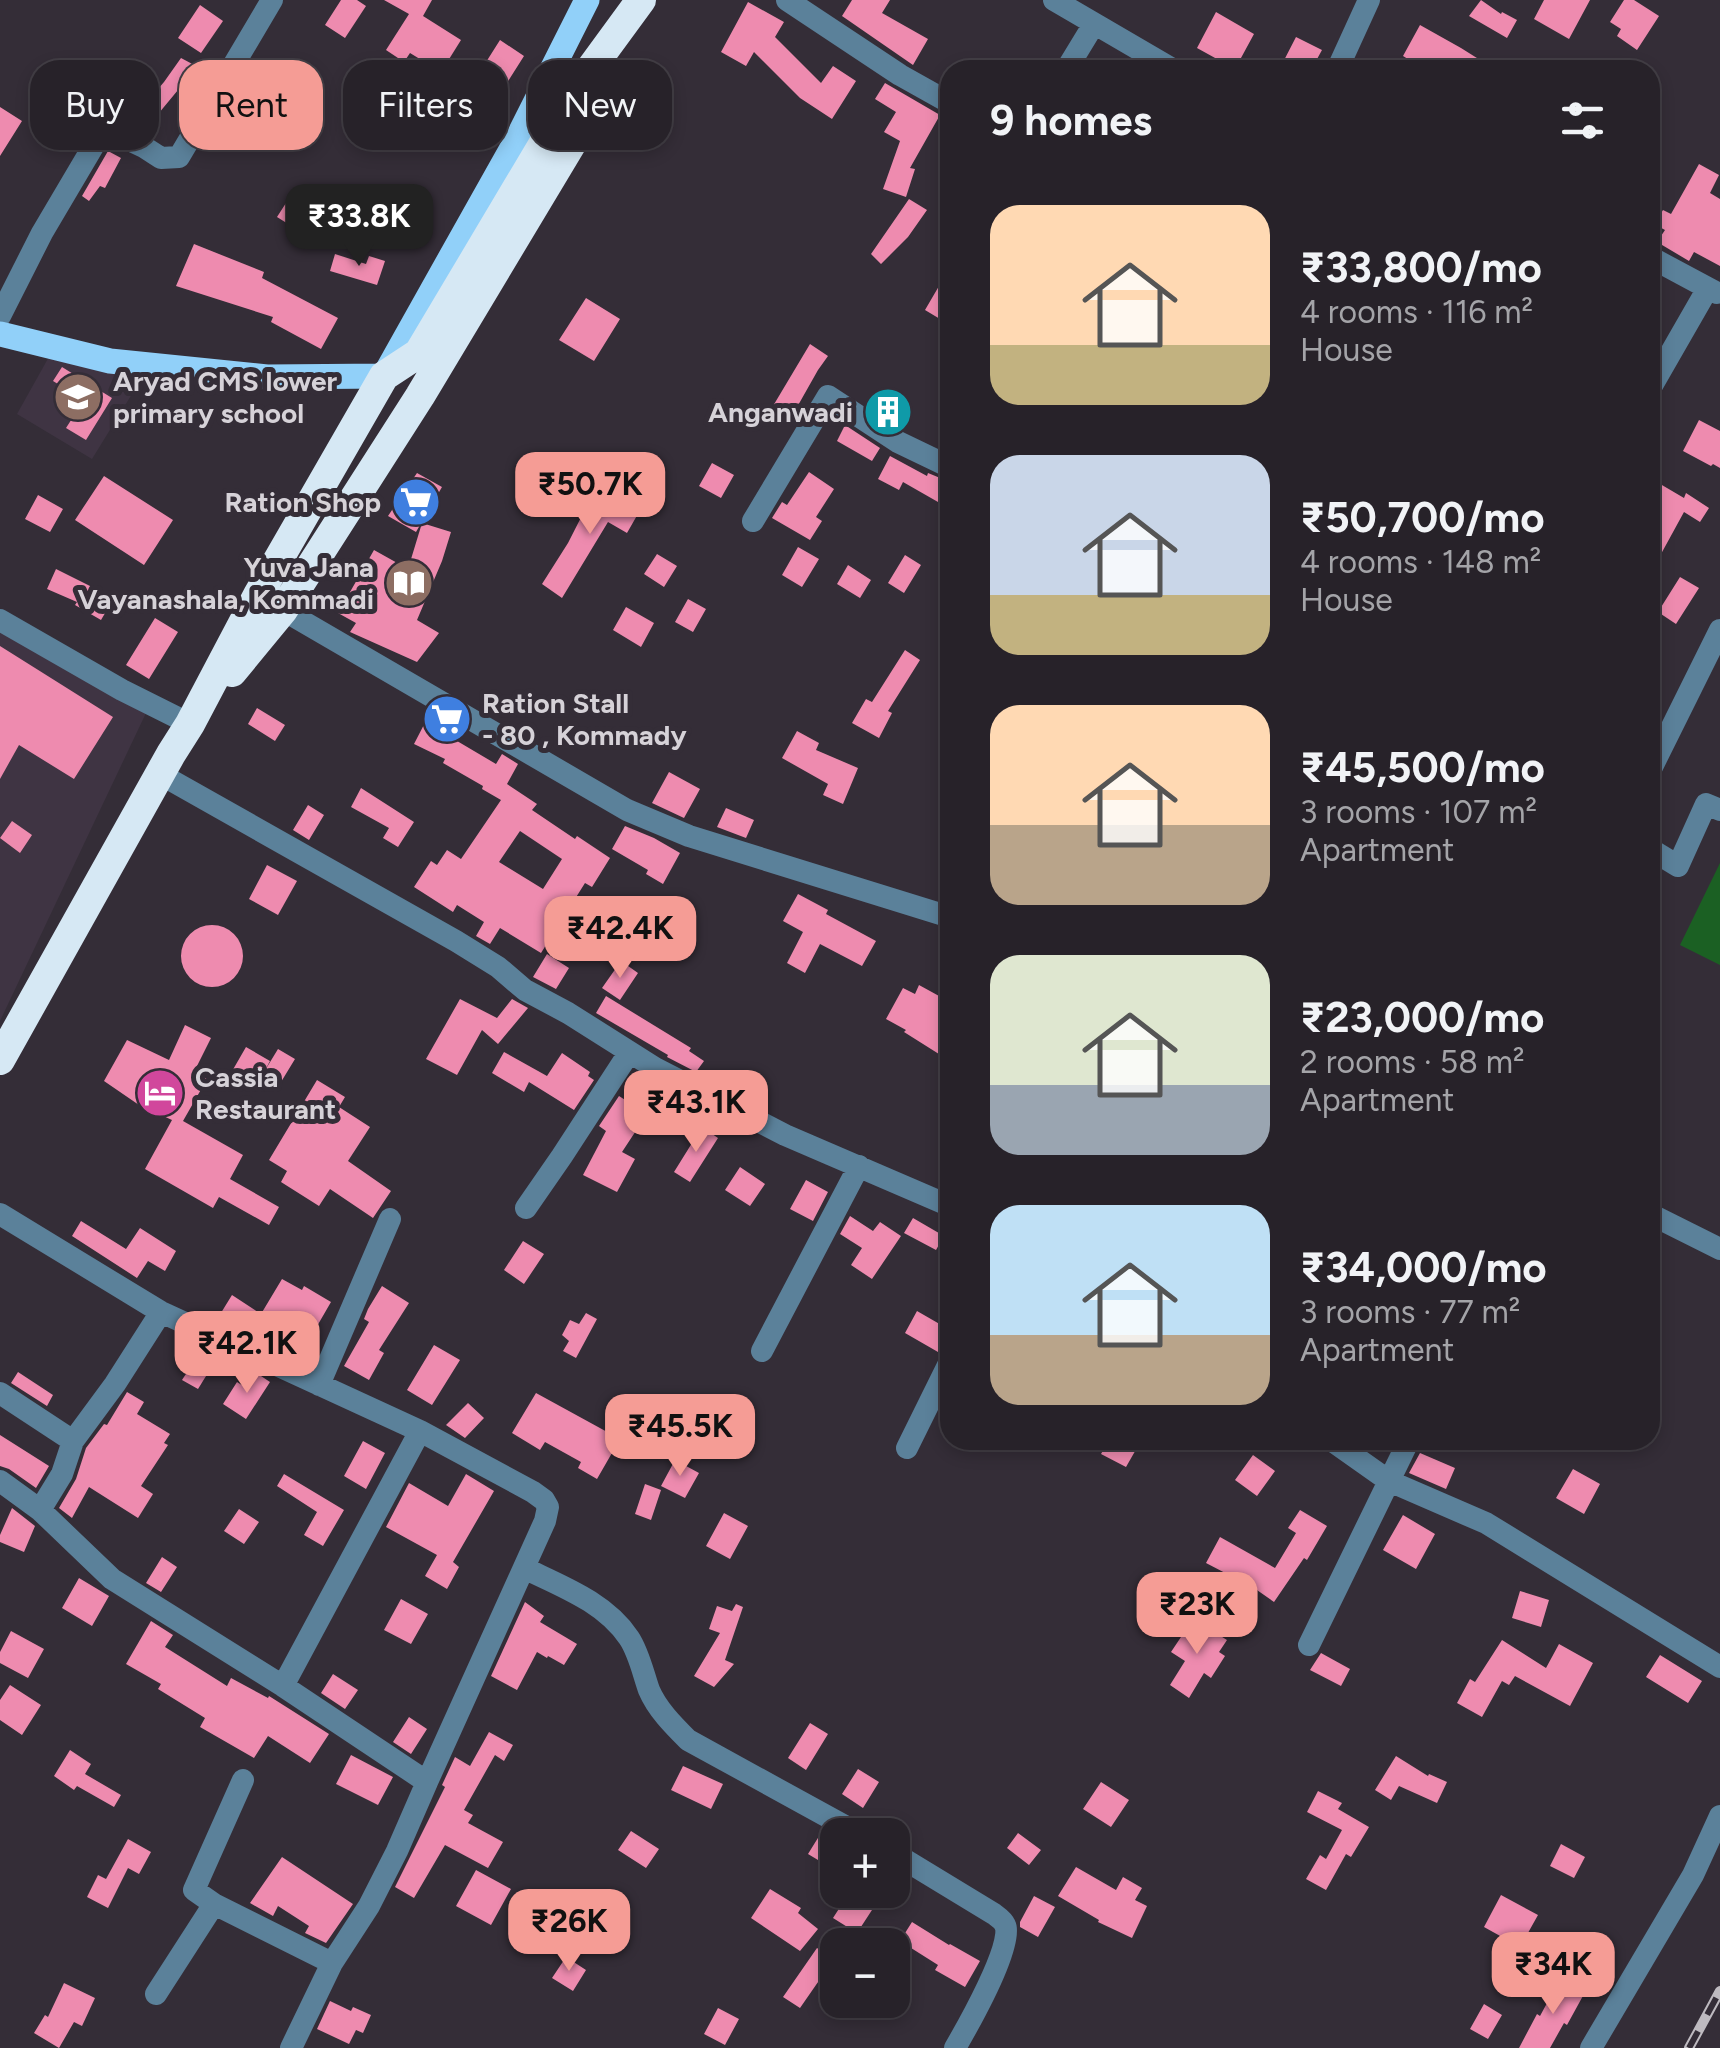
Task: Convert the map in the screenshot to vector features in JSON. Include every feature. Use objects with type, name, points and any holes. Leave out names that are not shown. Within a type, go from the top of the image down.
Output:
[{"type":"highway","points":[[0,1060],[384,376],[419,353],[578,86],[634,11]]},
{"type":"highway","points":[[190,724],[283,610],[420,396],[573,141],[634,11]]},
{"type":"highway","points":[[384,376],[420,396]]},
{"type":"main road","points":[[0,334],[110,360],[267,376],[384,376],[516,140],[587,0]]},
{"type":"street","points":[[0,316],[42,233],[104,128],[161,158],[179,157],[272,0]]},
{"type":"street","points":[[787,0],[900,76],[940,98]]},
{"type":"street","points":[[1054,0],[1157,60]]},
{"type":"street","points":[[1341,60],[1368,0]]},
{"type":"street","points":[[1072,60],[1094,24]]},
{"type":"street","points":[[1660,261],[1714,291],[1660,374]]},
{"type":"street","points":[[753,521],[828,396],[898,442],[940,462]]},
{"type":"street","points":[[283,610],[627,810],[689,836],[940,914]]},
{"type":"street","points":[[0,620],[190,724]]},
{"type":"street","points":[[1660,751],[1720,630]]},
{"type":"street","points":[[160,774],[456,940],[498,967],[524,990],[568,1013],[628,1053],[785,1135],[940,1202]]},
{"type":"street","points":[[1660,855],[1678,866],[1706,804],[1720,810]]},
{"type":"street","points":[[526,1208],[628,1053]]},
{"type":"street","points":[[762,1351],[859,1166]]},
{"type":"street","points":[[0,1214],[161,1312],[420,1431],[533,1492],[547,1504],[546,1521],[396,1852],[332,1963],[291,2048]]},
{"type":"street","points":[[1660,1219],[1720,1249]]},
{"type":"street","points":[[319,1384],[390,1220]]},
{"type":"street","points":[[40,1510],[62,1474],[73,1441],[161,1312]]},
{"type":"street","points":[[907,1448],[940,1381]]},
{"type":"street","points":[[0,1394],[73,1441]]},
{"type":"street","points":[[283,1686],[420,1431]]},
{"type":"street","points":[[1344,1450],[1389,1481],[1486,1522],[1720,1667]]},
{"type":"street","points":[[1309,1645],[1405,1450]]},
{"type":"street","points":[[0,1481],[40,1510],[112,1579],[427,1782]]},
{"type":"street","points":[[524,1568],[584,1598],[618,1623],[632,1642],[651,1694],[668,1720],[688,1740],[830,1818]]},
{"type":"street","points":[[243,1780],[194,1890],[214,1904],[332,1963]]},
{"type":"street","points":[[1592,2048],[1692,1875],[1720,1816]]},
{"type":"street","points":[[910,1863],[994,1914],[1005,1925],[1007,1936],[1002,1956],[954,2048]]},
{"type":"street","points":[[156,1994],[214,1904]]},
{"type":"shaded area","name":"Aryad CMS lower primary school","points":[[50,355],[140,381],[92,459],[17,414]]},
{"type":"shaded area","points":[[0,628],[146,713],[0,1021]]},
{"type":"green space","points":[[1720,863],[1720,965],[1680,945]]},
{"type":"building","points":[[341,0],[357,0],[366,6],[345,38],[325,25]]},
{"type":"building","points":[[384,0],[432,0],[423,16],[461,40],[448,60],[421,60],[410,53],[401,60],[386,50],[409,14]]},
{"type":"building","points":[[852,0],[890,0],[882,13],[928,39],[913,65],[842,16]]},
{"type":"building","points":[[1481,0],[1517,20],[1507,38],[1469,16]]},
{"type":"building","points":[[1544,0],[1590,0],[1569,39],[1534,19]]},
{"type":"building","points":[[1624,0],[1634,0],[1659,16],[1637,50],[1617,36],[1621,29],[1610,22]]},
{"type":"building","points":[[748,2],[784,22],[775,37],[821,83],[833,66],[856,81],[832,119],[800,98],[754,52],[746,66],[721,52]]},
{"type":"building","points":[[200,5],[223,21],[201,53],[178,38]]},
{"type":"building","points":[[1216,12],[1254,34],[1240,60],[1219,60],[1197,48]]},
{"type":"building","points":[[1420,25],[1480,60],[1410,60],[1403,56]]},
{"type":"building","points":[[1296,37],[1322,50],[1316,60],[1284,60]]},
{"type":"building","points":[[500,40],[524,56],[508,81],[508,60],[487,60]]},
{"type":"building","points":[[179,61],[179,89],[159,113],[159,88]]},
{"type":"building","points":[[885,83],[940,115],[910,168],[915,169],[906,197],[883,189],[900,141],[884,132],[896,112],[875,99]]},
{"type":"building","points":[[0,107],[22,121],[0,156]]},
{"type":"building","points":[[108,151],[121,158],[105,188],[100,186],[89,201],[82,196]]},
{"type":"building","points":[[1699,164],[1719,175],[1710,193],[1720,199],[1720,266],[1694,252],[1689,261],[1660,244],[1665,230],[1660,227],[1660,215],[1663,210],[1671,214]]},
{"type":"building","points":[[295,189],[319,204],[301,232],[277,217]]},
{"type":"building","points":[[909,199],[927,210],[908,237],[881,264],[871,254]]},
{"type":"building","points":[[194,244],[264,272],[262,278],[338,318],[321,349],[271,322],[273,317],[176,286]]},
{"type":"building","points":[[335,254],[366,264],[369,256],[385,261],[377,285],[330,271]]},
{"type":"building","points":[[939,286],[940,319],[925,310]]},
{"type":"building","points":[[586,298],[620,319],[594,361],[559,340]]},
{"type":"building","points":[[810,344],[828,356],[792,416],[773,406]]},
{"type":"building","points":[[62,367],[112,398],[86,440],[66,428],[84,400],[53,381]]},
{"type":"building","name":"Anganwadi","points":[[885,389],[910,404],[897,424],[874,408]]},
{"type":"building","points":[[1699,420],[1720,431],[1720,468],[1683,451]]},
{"type":"building","points":[[845,425],[880,448],[872,461],[837,441]]},
{"type":"building","points":[[890,456],[927,476],[928,473],[940,478],[940,503],[903,482],[899,490],[878,479]]},
{"type":"building","points":[[712,463],[734,475],[721,498],[699,486]]},
{"type":"building","points":[[809,472],[834,489],[816,517],[822,521],[810,540],[772,518],[782,502],[787,505]]},
{"type":"building","name":"Ration Shop","points":[[417,473],[442,487],[416,532],[388,516]]},
{"type":"building","points":[[104,476],[173,520],[144,565],[75,520]]},
{"type":"building","points":[[1660,484],[1684,498],[1686,493],[1709,508],[1700,522],[1684,512],[1661,554]]},
{"type":"building","points":[[595,490],[616,504],[622,493],[643,505],[627,533],[608,522],[562,598],[542,584]]},
{"type":"building","points":[[38,495],[63,509],[50,532],[25,519]]},
{"type":"building","points":[[422,523],[451,532],[417,620],[439,633],[417,662],[350,632],[356,623],[338,613],[374,550],[408,569]]},
{"type":"building","points":[[798,547],[819,559],[802,587],[782,575]]},
{"type":"building","points":[[657,554],[677,566],[664,587],[644,574]]},
{"type":"building","points":[[905,555],[921,565],[904,593],[888,583]]},
{"type":"building","points":[[848,565],[871,580],[860,598],[837,584]]},
{"type":"building","points":[[56,569],[114,598],[101,620],[75,605],[77,602],[47,589]]},
{"type":"building","points":[[1680,577],[1699,588],[1676,624],[1660,613]]},
{"type":"building","points":[[688,599],[706,609],[693,632],[675,622]]},
{"type":"building","points":[[626,607],[654,623],[641,647],[613,630]]},
{"type":"building","points":[[155,618],[178,632],[149,679],[126,665]]},
{"type":"building","points":[[0,646],[113,717],[74,779],[19,745],[0,779]]},
{"type":"building","points":[[905,650],[920,660],[888,711],[892,713],[879,738],[852,723],[866,699],[872,702]]},
{"type":"building","points":[[257,708],[285,725],[275,741],[248,724]]},
{"type":"building","points":[[430,713],[457,729],[452,738],[496,764],[502,754],[518,764],[507,784],[537,804],[532,810],[610,858],[592,887],[585,883],[541,953],[500,928],[490,944],[476,936],[484,922],[457,905],[453,912],[414,887],[431,861],[437,865],[447,850],[461,859],[501,800],[443,763],[445,759],[414,744]],"holes":[[[520,831],[562,859],[543,889],[499,862]]]},
{"type":"building","points":[[797,731],[819,743],[816,750],[858,768],[843,804],[823,795],[828,784],[782,758]]},
{"type":"building","points":[[669,772],[700,789],[684,818],[652,803]]},
{"type":"building","points":[[361,788],[414,822],[398,847],[383,838],[389,828],[351,807]]},
{"type":"building","points":[[308,805],[324,815],[309,840],[293,830]]},
{"type":"building","points":[[726,808],[754,820],[746,838],[717,827]]},
{"type":"building","points":[[12,821],[32,835],[20,853],[0,838]]},
{"type":"building","points":[[625,826],[680,853],[663,884],[646,874],[648,870],[612,849]]},
{"type":"building","points":[[267,865],[297,881],[278,915],[249,899]]},
{"type":"building","points":[[798,894],[876,941],[862,966],[820,944],[805,973],[787,963],[803,932],[783,921]]},
{"type":"building","points":[[212,925],[234,934],[243,956],[234,978],[212,987],[190,978],[181,956],[190,934]]},
{"type":"building","points":[[547,954],[569,968],[556,989],[533,977]]},
{"type":"building","points":[[621,961],[638,973],[620,1000],[602,988]]},
{"type":"building","points":[[919,985],[940,997],[940,1055],[886,1019],[903,988],[915,994]]},
{"type":"building","points":[[606,996],[691,1048],[689,1051],[704,1061],[696,1072],[596,1013]]},
{"type":"building","points":[[460,999],[497,1018],[512,999],[528,1008],[498,1044],[482,1030],[457,1075],[426,1059]]},
{"type":"building","points":[[185,1025],[211,1038],[194,1072],[207,1079],[183,1121],[243,1155],[230,1179],[279,1207],[269,1225],[219,1197],[213,1208],[145,1169],[172,1120],[139,1105],[104,1081],[127,1040],[169,1060]]},
{"type":"building","points":[[246,1047],[270,1061],[256,1087],[231,1073]]},
{"type":"building","points":[[278,1049],[295,1059],[281,1082],[264,1072]]},
{"type":"building","points":[[504,1052],[547,1076],[562,1053],[590,1072],[588,1076],[594,1080],[574,1110],[529,1082],[524,1092],[492,1073]]},
{"type":"building","points":[[317,1080],[345,1097],[339,1107],[370,1127],[348,1161],[391,1191],[373,1218],[330,1189],[319,1206],[281,1182],[287,1171],[269,1160]]},
{"type":"building","points":[[619,1096],[647,1114],[622,1152],[635,1159],[617,1192],[583,1175],[606,1131],[599,1126]]},
{"type":"building","points":[[702,1127],[718,1138],[690,1182],[674,1172]]},
{"type":"building","points":[[740,1167],[765,1184],[750,1206],[725,1190]]},
{"type":"building","points":[[806,1180],[828,1192],[813,1221],[790,1209]]},
{"type":"building","points":[[850,1216],[873,1231],[880,1222],[901,1236],[872,1279],[851,1265],[862,1248],[840,1234]]},
{"type":"building","points":[[913,1218],[940,1234],[940,1243],[936,1250],[904,1233]]},
{"type":"building","points":[[81,1221],[126,1249],[140,1228],[176,1251],[165,1271],[148,1261],[137,1278],[72,1236]]},
{"type":"building","points":[[523,1241],[544,1254],[524,1284],[504,1270]]},
{"type":"building","points":[[282,1279],[302,1290],[304,1286],[331,1302],[309,1340],[280,1323],[266,1344],[216,1321],[232,1295],[261,1314]]},
{"type":"building","points":[[382,1286],[409,1303],[379,1350],[384,1353],[369,1380],[344,1366],[369,1322],[364,1319]]},
{"type":"building","points":[[917,1311],[940,1324],[940,1351],[938,1352],[905,1333]]},
{"type":"building","points":[[586,1313],[597,1319],[576,1358],[563,1351],[569,1341],[562,1335],[570,1320],[579,1324]]},
{"type":"building","points":[[434,1345],[460,1360],[432,1405],[407,1390]]},
{"type":"building","points":[[203,1348],[219,1355],[198,1389],[182,1380]]},
{"type":"building","points":[[18,1372],[53,1395],[47,1406],[11,1383]]},
{"type":"building","points":[[255,1372],[270,1382],[246,1419],[223,1404],[237,1382],[245,1387]]},
{"type":"building","points":[[127,1392],[144,1402],[137,1414],[170,1434],[164,1443],[168,1445],[141,1486],[153,1494],[138,1518],[89,1487],[72,1518],[59,1508],[76,1479],[86,1448],[107,1425]]},
{"type":"building","points":[[536,1393],[620,1439],[597,1479],[578,1468],[581,1462],[545,1442],[540,1450],[512,1433]]},
{"type":"building","points":[[468,1403],[484,1418],[465,1438],[446,1425]]},
{"type":"building","points":[[683,1408],[707,1422],[697,1440],[673,1426]]},
{"type":"building","points":[[0,1435],[49,1466],[36,1488],[0,1466]]},
{"type":"building","points":[[363,1441],[385,1453],[366,1489],[344,1476]]},
{"type":"building","points":[[1103,1450],[1136,1450],[1126,1467],[1101,1454]]},
{"type":"building","points":[[1420,1453],[1455,1468],[1446,1489],[1409,1473]]},
{"type":"building","points":[[1253,1455],[1275,1471],[1257,1496],[1235,1480]]},
{"type":"building","points":[[675,1460],[699,1473],[685,1498],[661,1486]]},
{"type":"building","points":[[1573,1469],[1600,1484],[1584,1514],[1556,1498]]},
{"type":"building","points":[[284,1474],[344,1510],[323,1546],[304,1535],[317,1512],[277,1486]]},
{"type":"building","points":[[466,1474],[494,1491],[453,1562],[459,1567],[447,1589],[425,1576],[437,1555],[386,1527],[409,1483],[448,1506]]},
{"type":"building","points":[[645,1484],[661,1490],[651,1520],[635,1514]]},
{"type":"building","points":[[12,1508],[35,1526],[24,1552],[0,1542]]},
{"type":"building","points":[[239,1509],[259,1522],[244,1544],[224,1531]]},
{"type":"building","points":[[1300,1510],[1327,1526],[1307,1560],[1304,1558],[1274,1602],[1206,1563],[1220,1537],[1275,1568],[1296,1533],[1288,1528]]},
{"type":"building","points":[[724,1513],[748,1526],[730,1559],[706,1546]]},
{"type":"building","points":[[1403,1515],[1435,1534],[1416,1569],[1383,1550]]},
{"type":"building","points":[[162,1557],[177,1567],[161,1592],[146,1583]]},
{"type":"building","points":[[79,1578],[109,1596],[92,1626],[62,1608]]},
{"type":"building","points":[[1520,1591],[1549,1600],[1541,1627],[1512,1618]]},
{"type":"building","points":[[401,1599],[428,1614],[411,1644],[384,1630]]},
{"type":"building","points":[[525,1602],[544,1616],[540,1622],[577,1644],[564,1665],[537,1652],[517,1690],[491,1676]]},
{"type":"building","points":[[736,1604],[743,1607],[725,1660],[734,1664],[714,1687],[694,1676],[720,1633],[709,1629],[717,1606],[732,1611]]},
{"type":"building","points":[[1193,1619],[1227,1640],[1219,1652],[1225,1656],[1211,1678],[1204,1673],[1189,1698],[1170,1685],[1185,1661],[1171,1652]]},
{"type":"building","points":[[151,1621],[173,1635],[165,1647],[227,1686],[231,1678],[269,1696],[329,1734],[310,1763],[268,1736],[254,1758],[200,1727],[205,1718],[158,1689],[161,1684],[126,1664]]},
{"type":"building","points":[[11,1631],[44,1649],[28,1678],[0,1663],[0,1652]]},
{"type":"building","points":[[1502,1640],[1546,1668],[1559,1644],[1593,1663],[1570,1706],[1515,1676],[1509,1685],[1502,1681],[1482,1717],[1457,1703],[1470,1679],[1475,1682]]},
{"type":"building","points":[[1321,1653],[1350,1669],[1341,1686],[1310,1670]]},
{"type":"building","points":[[1660,1655],[1702,1681],[1688,1703],[1646,1677]]},
{"type":"building","points":[[333,1674],[358,1690],[345,1709],[321,1693]]},
{"type":"building","points":[[10,1685],[41,1705],[22,1735],[0,1720],[0,1700]]},
{"type":"building","points":[[409,1717],[427,1729],[411,1754],[393,1742]]},
{"type":"building","points":[[810,1723],[828,1734],[806,1770],[788,1758]]},
{"type":"building","points":[[489,1732],[513,1745],[504,1761],[495,1755],[464,1810],[473,1815],[468,1823],[503,1842],[488,1868],[445,1845],[414,1898],[395,1887],[445,1787],[442,1785],[455,1757],[470,1766]]},
{"type":"building","points":[[70,1750],[91,1764],[85,1774],[121,1795],[114,1807],[77,1786],[74,1790],[54,1776]]},
{"type":"building","points":[[351,1755],[393,1777],[378,1805],[336,1784]]},
{"type":"building","points":[[1396,1756],[1428,1776],[1447,1782],[1437,1803],[1399,1786],[1391,1800],[1375,1790]]},
{"type":"building","points":[[683,1766],[723,1784],[711,1809],[671,1790]]},
{"type":"building","points":[[858,1769],[879,1782],[863,1808],[842,1794]]},
{"type":"building","points":[[1101,1782],[1129,1800],[1111,1827],[1083,1809]]},
{"type":"building","points":[[1318,1791],[1342,1803],[1338,1809],[1369,1827],[1351,1857],[1346,1854],[1326,1890],[1306,1879],[1320,1855],[1326,1859],[1342,1830],[1307,1812]]},
{"type":"building","points":[[631,1831],[659,1849],[646,1868],[618,1850]]},
{"type":"building","points":[[1018,1833],[1041,1850],[1029,1865],[1007,1848]]},
{"type":"building","points":[[820,1835],[820,1861],[808,1854]]},
{"type":"building","points":[[128,1839],[151,1852],[139,1874],[128,1868],[108,1908],[87,1897],[98,1875],[106,1879]]},
{"type":"building","points":[[1561,1844],[1585,1857],[1574,1878],[1550,1866]]},
{"type":"building","points":[[282,1857],[353,1904],[326,1943],[305,1933],[309,1926],[278,1906],[273,1916],[250,1903]]},
{"type":"building","points":[[1076,1867],[1116,1890],[1123,1877],[1142,1888],[1135,1900],[1147,1906],[1132,1938],[1058,1896]]},
{"type":"building","points":[[476,1870],[511,1889],[491,1925],[456,1906]]},
{"type":"building","points":[[770,1889],[801,1908],[798,1913],[818,1929],[800,1951],[751,1918]]},
{"type":"building","points":[[1501,1895],[1538,1915],[1520,1947],[1484,1927]]},
{"type":"building","points":[[1034,1896],[1055,1907],[1038,1937],[1020,1927]]},
{"type":"building","points":[[839,1908],[873,1908],[860,1928],[849,1928],[833,1918]]},
{"type":"building","points":[[912,1922],[980,1961],[965,1987],[935,1970],[938,1965],[910,1947],[908,1928]]},
{"type":"building","points":[[817,1948],[820,1950],[820,1979],[800,2008],[783,1997]]},
{"type":"building","points":[[566,1957],[586,1970],[573,1991],[552,1978]]},
{"type":"building","points":[[1559,1981],[1584,1994],[1567,2025],[1564,2023],[1550,2048],[1519,2048],[1537,2014],[1540,2016]]},
{"type":"building","points":[[64,1983],[95,1998],[82,2026],[74,2022],[59,2048],[34,2033],[45,2015],[48,2017]]},
{"type":"building","points":[[330,2001],[371,2015],[363,2033],[356,2030],[349,2044],[317,2029]]},
{"type":"building","points":[[1484,2004],[1502,2015],[1488,2039],[1470,2029]]},
{"type":"building","points":[[718,2008],[739,2019],[725,2045],[704,2034]]},
{"type":"railway","points":[[1689,2048],[1720,1991]]},
{"type":"place","name":"Aryad CMS lower primary school","points":[[78,397]]},
{"type":"place","name":"Anganwadi","points":[[888,412]]},
{"type":"place","name":"Ration Shop","points":[[416,502]]},
{"type":"place","name":"Yuva Jana Vayanashala, Kommadi","points":[[409,583]]},
{"type":"place","name":"Ration Stall - 80 , Kommady","points":[[447,719]]},
{"type":"place","name":"Cassia Restaurant","points":[[160,1093]]}]
